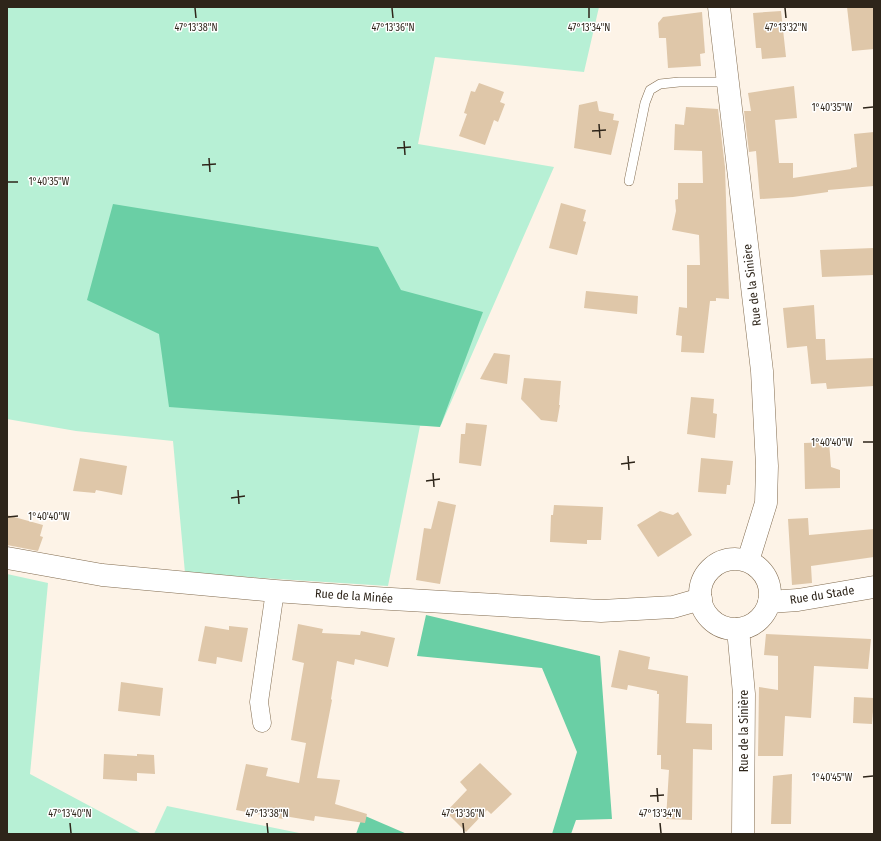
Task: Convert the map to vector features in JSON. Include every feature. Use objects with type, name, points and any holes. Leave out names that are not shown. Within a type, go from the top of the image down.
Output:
[{"type":"street","name":"Rue de la Sinière","points":[[719,7],[762,371],[767,466],[766,503],[748,562]]},
{"type":"street","name":"Rue de la Minée","points":[[7,558],[102,575],[275,591],[601,611],[673,607],[701,599]]},
{"type":"street","points":[[736,559],[748,562],[756,566],[766,578],[770,592],[769,602],[765,612],[758,621],[749,626],[738,629],[728,628],[714,621],[704,609],[701,599],[701,587],[706,576],[714,567],[724,561],[736,559]]},
{"type":"street","name":"Rue du Stade","points":[[769,602],[798,600],[874,587]]},
{"type":"street","points":[[262,723],[259,702],[275,591]]},
{"type":"street","name":"Rue de la Sinière","points":[[738,629],[744,694],[744,834]]},
{"type":"lane","points":[[629,181],[645,103],[650,90],[660,84],[679,82],[728,82]]},
{"type":"green space","points":[[7,7],[599,7],[584,72],[435,57],[418,144],[554,167],[441,425],[420,426],[388,586],[185,573],[173,441],[76,431],[7,419]]},
{"type":"green space","points":[[113,204],[378,247],[401,290],[483,312],[440,427],[169,407],[159,334],[87,300]]},
{"type":"green space","points":[[7,574],[48,583],[30,774],[142,834],[7,834]]},
{"type":"green space","points":[[426,615],[600,656],[612,819],[576,820],[571,834],[552,834],[577,752],[542,668],[417,656]]},
{"type":"green space","points":[[167,806],[304,834],[154,834]]},
{"type":"green space","points":[[363,815],[407,834],[356,834]]},
{"type":"building","points":[[847,7],[873,7],[874,49],[852,51]]},
{"type":"building","points":[[781,11],[786,57],[762,59],[761,48],[756,48],[753,13]]},
{"type":"building","points":[[702,12],[705,53],[700,54],[701,66],[668,68],[666,38],[659,38],[658,23],[663,17]]},
{"type":"building","points":[[479,83],[504,92],[500,102],[505,104],[498,122],[494,120],[485,145],[459,136],[467,114],[464,113],[471,91],[475,92]]},
{"type":"building","points":[[794,86],[797,118],[775,120],[779,163],[793,163],[793,178],[851,169],[857,167],[854,134],[874,132],[874,186],[828,190],[828,192],[793,197],[760,199],[756,151],[749,152],[744,111],[751,111],[748,93]]},
{"type":"building","points":[[597,101],[599,111],[614,114],[613,120],[619,121],[611,155],[574,148],[579,105]]},
{"type":"building","points":[[686,107],[718,109],[725,167],[729,299],[716,298],[716,301],[710,301],[704,353],[681,352],[682,336],[676,335],[679,307],[687,308],[687,265],[700,265],[699,235],[672,230],[676,211],[675,200],[678,199],[678,183],[703,183],[702,151],[674,150],[675,124],[684,125]]},
{"type":"building","points":[[561,203],[586,210],[583,221],[586,222],[577,255],[549,248]]},
{"type":"building","points":[[874,248],[874,275],[822,277],[820,250]]},
{"type":"building","points":[[586,291],[638,296],[637,314],[584,308]]},
{"type":"building","points":[[814,305],[816,339],[825,339],[826,360],[874,358],[874,386],[827,389],[826,383],[811,384],[807,346],[787,348],[783,308]]},
{"type":"building","points":[[494,353],[510,355],[507,384],[480,379]]},
{"type":"building","points":[[524,378],[561,381],[560,405],[557,422],[541,420],[521,399]]},
{"type":"building","points":[[691,397],[714,399],[713,413],[717,414],[715,438],[687,434]]},
{"type":"building","points":[[466,423],[487,425],[481,466],[459,463],[461,434],[465,434]]},
{"type":"building","points":[[829,442],[831,467],[840,470],[840,488],[805,489],[804,443]]},
{"type":"building","points":[[80,458],[127,466],[122,495],[96,490],[95,493],[73,491]]},
{"type":"building","points":[[701,458],[733,461],[730,485],[727,485],[726,494],[698,492]]},
{"type":"building","points":[[438,501],[456,505],[440,584],[416,580],[424,528],[431,529]]},
{"type":"building","points":[[554,505],[603,507],[601,540],[587,540],[587,544],[550,542],[551,515],[553,515]]},
{"type":"building","points":[[660,511],[673,515],[678,512],[692,535],[658,557],[637,525]]},
{"type":"building","points":[[7,515],[43,525],[40,536],[43,537],[38,551],[7,545]]},
{"type":"building","points":[[808,518],[809,535],[874,529],[874,557],[811,566],[812,583],[792,585],[788,519]]},
{"type":"building","points":[[298,624],[323,629],[322,633],[360,635],[361,631],[395,638],[388,667],[355,659],[354,665],[337,661],[332,700],[317,778],[340,780],[335,804],[367,814],[365,823],[315,816],[314,821],[284,816],[283,819],[236,810],[246,764],[268,768],[266,776],[299,783],[306,743],[291,740],[304,663],[292,660]]},
{"type":"building","points":[[205,626],[229,630],[229,626],[248,628],[242,662],[217,657],[216,664],[198,661]]},
{"type":"building","points":[[766,634],[871,639],[868,669],[814,666],[811,718],[785,716],[783,756],[758,756],[759,687],[778,690],[778,656],[764,655]]},
{"type":"building","points":[[619,650],[650,657],[648,669],[688,676],[686,723],[712,724],[712,750],[693,749],[692,820],[666,819],[669,770],[661,769],[661,755],[657,755],[659,694],[657,694],[657,691],[628,685],[627,690],[611,687]]},
{"type":"building","points":[[121,682],[163,688],[160,716],[118,711]]},
{"type":"building","points":[[854,697],[874,698],[872,724],[853,723]]},
{"type":"building","points":[[104,754],[137,756],[137,754],[154,755],[155,774],[137,773],[137,781],[103,779]]},
{"type":"building","points":[[480,763],[512,794],[491,814],[487,810],[466,832],[446,812],[467,790],[460,782]]},
{"type":"building","points":[[792,774],[791,824],[771,824],[773,776]]}]
